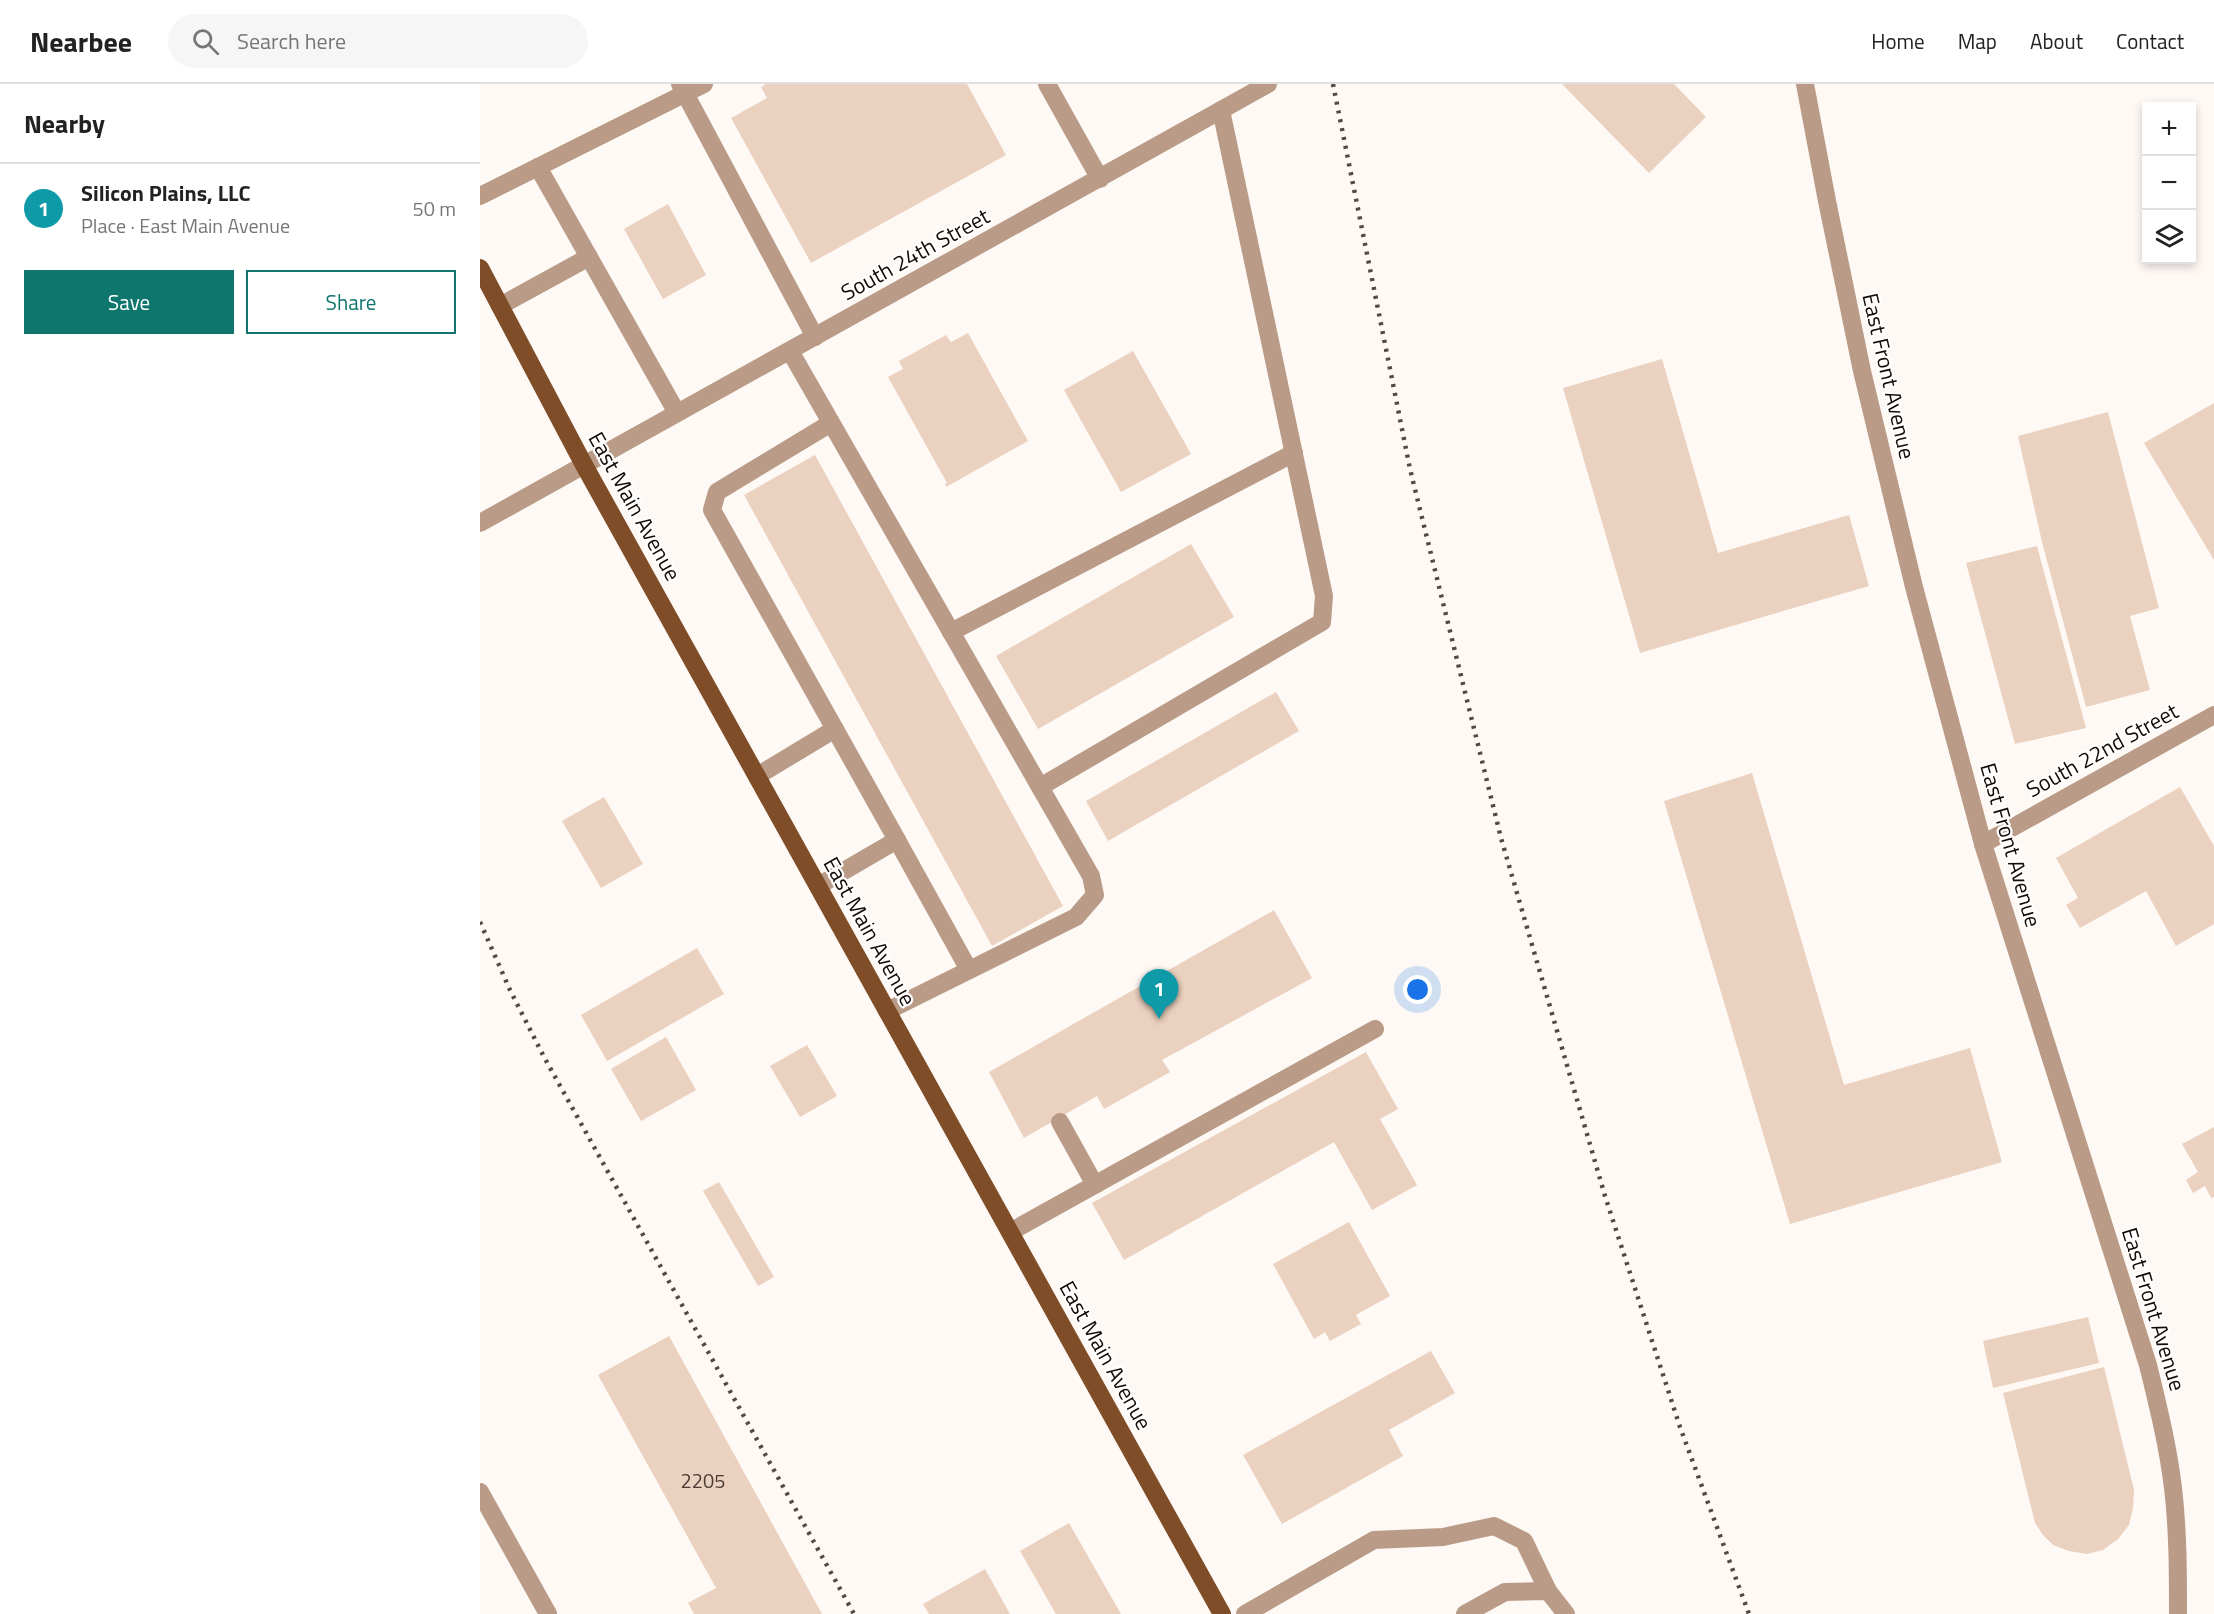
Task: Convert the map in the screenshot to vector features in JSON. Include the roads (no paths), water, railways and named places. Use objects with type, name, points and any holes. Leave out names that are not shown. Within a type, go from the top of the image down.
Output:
[{"type":"main road","name":"East Main Avenue","points":[[480,268],[584,465],[1222,1614]]},
{"type":"street","points":[[480,196],[683,89],[704,84]]},
{"type":"street","points":[[1047,84],[1100,179]]},
{"type":"street","name":"South 24th Street","points":[[480,523],[1268,84]]},
{"type":"street","name":"East Front Avenue","points":[[1805,84],[1841,274],[1914,587],[1983,844],[2148,1365],[2164,1427],[2173,1489],[2178,1614]]},
{"type":"street","points":[[683,89],[815,337]]},
{"type":"street","points":[[1040,787],[1322,622],[1324,596],[1221,110]]},
{"type":"street","points":[[538,167],[677,413]]},
{"type":"street","points":[[500,306],[589,257]]},
{"type":"street","points":[[790,351],[1091,876],[1095,895],[1076,917],[887,1011]]},
{"type":"street","points":[[831,423],[717,492],[712,510],[969,970]]},
{"type":"street","points":[[951,632],[1294,453]]},
{"type":"street","name":"South 22nd Street","points":[[1983,844],[2214,715]]},
{"type":"street","points":[[757,776],[835,729]]},
{"type":"street","points":[[818,886],[897,840]]},
{"type":"street","points":[[1010,1232],[1375,1029]]},
{"type":"street","points":[[1060,1122],[1095,1185]]},
{"type":"street","points":[[480,1492],[548,1614]]},
{"type":"street","points":[[1245,1614],[1374,1540],[1443,1537],[1494,1526],[1524,1541],[1548,1591],[1566,1614]]},
{"type":"street","points":[[1465,1614],[1505,1592],[1548,1591]]},
{"type":"railway","points":[[1333,84],[1410,469],[1501,838],[1605,1196],[1680,1427],[1749,1614]]},
{"type":"railway","points":[[480,922],[510,990],[544,1057],[854,1614]]},
{"type":"place","name":"Silicon Plains, LLC","points":[[1159,1019]]}]
